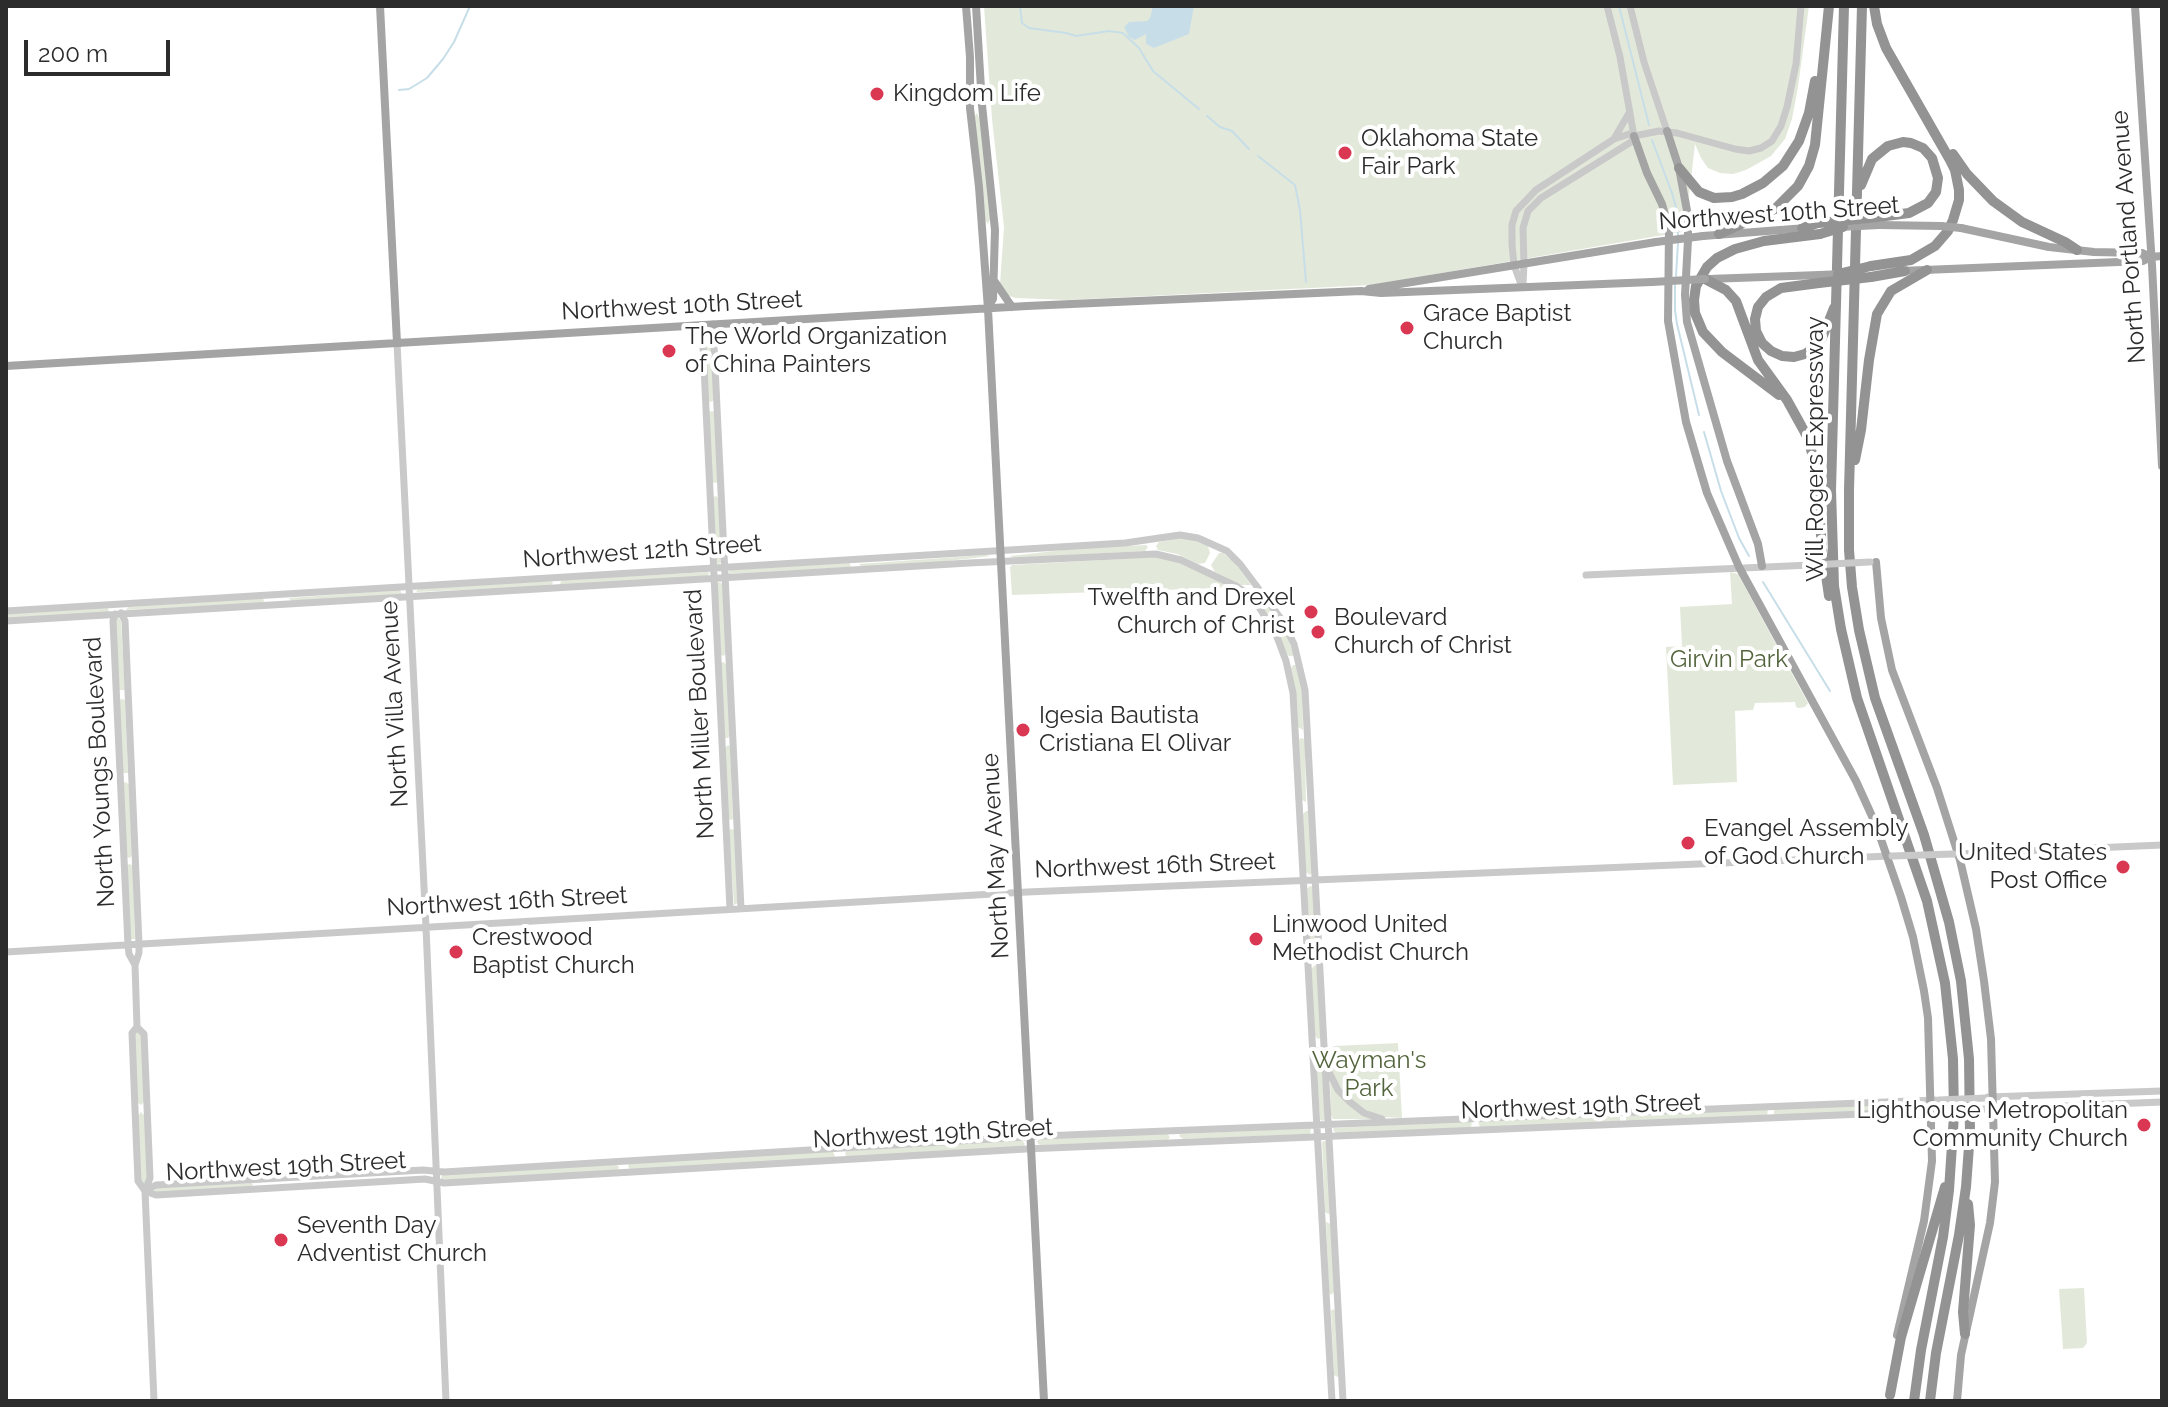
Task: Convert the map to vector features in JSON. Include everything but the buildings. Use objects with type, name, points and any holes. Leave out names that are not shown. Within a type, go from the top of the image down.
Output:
[{"type":"highway","points":[[1719,234],[1775,209],[1804,176],[1815,145],[1829,6]]},
{"type":"highway","name":"Will Rogers Expressway","points":[[1844,6],[1831,522],[1833,577],[1857,698],[1917,867],[1938,944],[1952,1038],[1952,1166],[1943,1237],[1914,1401]]},
{"type":"highway","name":"Will Rogers Expressway","points":[[1862,6],[1849,490],[1852,587],[1865,659],[1886,734],[1924,835],[1956,955],[1964,1008],[1970,1094],[1966,1187],[1930,1401]]},
{"type":"highway","points":[[1836,303],[1822,338],[1805,354],[1782,356],[1771,351],[1756,331],[1758,307],[1766,297],[1781,288],[1871,272],[1911,260],[1927,251],[1948,231],[1959,190],[1955,170],[1886,48],[1874,6]]},
{"type":"highway","points":[[1679,168],[1699,192],[1714,198],[1753,190],[1774,175],[1792,154],[1804,130],[1825,48]]},
{"type":"highway","points":[[1918,103],[1967,174],[1986,195],[2022,222],[2077,250]]},
{"type":"highway","points":[[1796,414],[1778,394],[1710,341],[1697,320],[1696,286],[1707,267],[1735,249],[1819,228],[1879,221],[1917,210],[1936,192],[1938,178],[1935,163],[1917,145],[1895,143],[1882,149],[1872,159],[1857,195]]},
{"type":"highway","points":[[1802,228],[1843,227]]},
{"type":"highway","points":[[1849,490],[1861,430],[1877,314],[1891,291],[1927,270]]},
{"type":"highway","points":[[1838,274],[1905,271]]},
{"type":"highway","points":[[1711,281],[1736,301],[1758,360],[1796,414],[1808,438],[1814,458],[1828,594],[1831,609],[1841,629]]},
{"type":"highway","points":[[1890,1398],[1901,1337],[1952,1166]]},
{"type":"highway","points":[[1965,1334],[1963,1312],[1970,1225],[1966,1187]]},
{"type":"main road","name":"North Villa Avenue","points":[[380,6],[397,343]]},
{"type":"main road","name":"North May Avenue","points":[[966,6],[970,108],[988,309],[1044,1401]]},
{"type":"main road","name":"North May Avenue","points":[[976,6],[995,230],[993,299],[988,309]]},
{"type":"main road","name":"North Portland Avenue","points":[[2135,6],[2162,466]]},
{"type":"main road","points":[[1667,131],[1679,168],[1688,216],[1687,322],[1731,472],[1758,544],[1757,567]]},
{"type":"main road","points":[[1634,136],[1666,214],[1669,229],[1668,321],[1686,422],[1707,493],[1739,567],[1856,781],[1890,856],[1913,937],[1924,991],[1935,1100],[1932,1161],[1918,1249],[1892,1359],[1890,1398]]},
{"type":"main road","name":"Northwest 10th Street","points":[[1843,227],[1879,221],[1941,226],[2077,250],[2142,253],[2151,257]]},
{"type":"main road","name":"Northwest 10th Street","points":[[6,366],[1012,307],[1361,291],[1656,242],[1802,228]]},
{"type":"main road","points":[[983,230],[995,230]]},
{"type":"main road","name":"Northwest 10th Street","points":[[1905,271],[2143,261],[2162,256]]},
{"type":"main road","name":"Northwest 10th Street","points":[[1361,291],[1381,293],[1819,279],[1838,274]]},
{"type":"main road","points":[[993,280],[1012,307]]},
{"type":"main road","points":[[1873,562],[1892,670],[1937,788],[1976,929],[1991,1039],[1990,1109],[1995,1182],[1990,1223],[1961,1355],[1957,1401]]},
{"type":"street","points":[[1522,287],[1523,228],[1534,204],[1631,142],[1634,136],[1607,6]]},
{"type":"street","points":[[1630,6],[1644,62],[1667,131]]},
{"type":"street","points":[[1522,287],[1514,265],[1512,225],[1516,211],[1536,190],[1614,139],[1629,134],[1667,131],[1746,151],[1761,148],[1772,141],[1787,107],[1796,64],[1801,6]]},
{"type":"street","points":[[1614,139],[1630,111]]},
{"type":"street","points":[[1674,152],[1683,139],[1690,136]]},
{"type":"street","points":[[1619,147],[1632,150],[1641,157]]},
{"type":"street","name":"North Miller Boulevard","points":[[713,324],[741,909]]},
{"type":"street","name":"North Miller Boulevard","points":[[702,325],[730,909]]},
{"type":"street","name":"North Villa Avenue","points":[[397,343],[446,1401]]},
{"type":"street","name":"Northwest 12th Street","points":[[6,611],[1142,542],[1188,535],[1227,551],[1282,620],[1294,644],[1305,690],[1343,1401]]},
{"type":"street","name":"Northwest 12th Street","points":[[6,621],[1165,554],[1248,594],[1277,637],[1293,693],[1303,881]]},
{"type":"street","points":[[1586,575],[1873,562]]},
{"type":"street","name":"North Youngs Boulevard","points":[[117,604],[114,636],[128,945],[135,965]]},
{"type":"street","name":"North Youngs Boulevard","points":[[118,615],[125,621],[139,944],[135,965],[137,1027],[132,1033],[138,1181],[145,1191],[154,1401]]},
{"type":"street","name":"Northwest 16th Street","points":[[6,952],[1018,892],[2162,845]]},
{"type":"street","points":[[1303,881],[1332,1401]]},
{"type":"street","points":[[1325,1061],[1338,1090],[1357,1109],[1392,1121]]},
{"type":"street","name":"Northwest 19th Street","points":[[145,1191],[156,1185],[1031,1137],[2162,1091]]},
{"type":"street","name":"Northwest 19th Street","points":[[145,1191],[156,1195],[425,1179],[444,1183],[1031,1148],[2162,1102]]},
{"type":"green space","name":"Oklahoma State Fair Park","points":[[984,6],[1809,6],[1798,87],[1785,139],[1771,156],[1733,174],[1708,168],[1695,144],[1689,196],[1693,230],[1372,285],[1067,300],[1015,298],[1007,295],[1000,284],[1004,227]]},
{"type":"green space","points":[[977,113],[981,121],[991,217],[988,224],[985,220],[974,117]]},
{"type":"green space","points":[[705,332],[711,333],[714,400],[711,402],[708,401]]},
{"type":"green space","points":[[712,411],[718,482],[715,483],[712,482],[709,412]]},
{"type":"green space","points":[[713,497],[719,499],[722,562],[719,564],[716,563]]},
{"type":"green space","points":[[1179,538],[1196,540],[1208,546],[1210,553],[1205,563],[1198,564],[1177,554],[1158,550],[1156,546],[1159,542]]},
{"type":"green space","points":[[1146,545],[1145,551],[1010,556],[1072,549]]},
{"type":"green space","points":[[1219,553],[1234,562],[1251,585],[1241,585],[1215,572],[1211,565]]},
{"type":"green space","points":[[991,556],[931,563],[862,567],[859,564]]},
{"type":"green space","points":[[1157,557],[1180,562],[1225,585],[1220,588],[1012,595],[1012,565]]},
{"type":"green space","points":[[849,563],[849,567],[728,574],[730,570]]},
{"type":"green space","name":"Girvin Park","points":[[1730,572],[1738,574],[1808,703],[1799,708],[1795,702],[1755,703],[1753,710],[1735,711],[1737,782],[1673,785],[1666,647],[1682,646],[1680,607],[1732,604]]},
{"type":"green space","points":[[710,573],[707,576],[560,583],[562,580]]},
{"type":"green space","points":[[551,581],[551,586],[416,592],[418,589]]},
{"type":"green space","points":[[717,583],[723,585],[724,656],[721,655]]},
{"type":"green space","points":[[400,590],[402,594],[291,601],[289,598]]},
{"type":"green space","points":[[1260,596],[1288,638],[1293,656],[1287,654],[1260,603]]},
{"type":"green space","points":[[262,598],[263,603],[126,610],[128,607]]},
{"type":"green space","points":[[108,608],[109,612],[6,618],[6,614]]},
{"type":"green space","points":[[118,617],[121,621],[125,690],[118,690],[115,620]]},
{"type":"green space","points":[[724,662],[728,738],[725,738],[720,663]]},
{"type":"green space","points":[[1293,665],[1297,665],[1302,684],[1303,730],[1298,727]]},
{"type":"green space","points":[[119,700],[125,700],[128,773],[122,773]]},
{"type":"green space","points":[[1300,738],[1305,739],[1306,802],[1302,800]]},
{"type":"green space","points":[[728,745],[731,820],[728,819],[725,748]]},
{"type":"green space","points":[[125,782],[129,784],[130,858],[127,857]]},
{"type":"green space","points":[[1309,811],[1310,875],[1306,872],[1303,814]]},
{"type":"green space","points":[[729,830],[734,830],[738,903],[734,905]]},
{"type":"green space","points":[[127,865],[133,866],[135,939],[130,939]]},
{"type":"green space","points":[[1313,887],[1315,957],[1311,954],[1307,889]]},
{"type":"green space","points":[[1315,965],[1321,1038],[1318,1039],[1315,1036],[1311,969]]},
{"type":"green space","points":[[136,1031],[141,1033],[144,1102],[141,1105],[138,1103]]},
{"type":"green space","name":"Wayman's Park","points":[[1398,1043],[1402,1118],[1383,1117],[1361,1108],[1345,1094],[1332,1074],[1328,1052],[1334,1046]]},
{"type":"green space","points":[[1318,1047],[1321,1048],[1323,1121],[1320,1120]]},
{"type":"green space","name":"Wayman's Park","points":[[1330,1081],[1372,1119],[1333,1119]]},
{"type":"green space","points":[[1927,1103],[1928,1109],[1774,1114],[1774,1109]]},
{"type":"green space","points":[[1768,1109],[1767,1116],[1626,1120],[1626,1115]]},
{"type":"green space","points":[[141,1112],[146,1117],[148,1178],[144,1184],[141,1180],[138,1116]]},
{"type":"green space","points":[[1620,1116],[1620,1121],[1480,1128],[1478,1121]]},
{"type":"green space","points":[[1472,1121],[1471,1128],[1337,1134],[1333,1130],[1334,1128]]},
{"type":"green space","points":[[1311,1128],[1310,1134],[1183,1139],[1179,1136],[1180,1134]]},
{"type":"green space","points":[[1168,1134],[1170,1138],[1167,1140],[1041,1145],[1037,1141],[1040,1139]]},
{"type":"green space","points":[[1022,1140],[1025,1144],[1022,1147],[847,1157],[845,1154],[846,1151]]},
{"type":"green space","points":[[1326,1141],[1328,1214],[1325,1212],[1322,1142]]},
{"type":"green space","points":[[833,1151],[835,1157],[630,1170],[628,1166],[629,1164]]},
{"type":"green space","points":[[616,1164],[618,1170],[441,1178],[442,1175]]},
{"type":"green space","points":[[251,1183],[251,1188],[154,1192],[156,1188]]},
{"type":"green space","points":[[1326,1222],[1331,1224],[1334,1292],[1331,1295],[1329,1292]]},
{"type":"green space","points":[[2084,1288],[2087,1343],[2083,1348],[2063,1349],[2059,1289]]},
{"type":"green space","points":[[1333,1309],[1336,1311],[1337,1377],[1334,1375]]},
{"type":"water","points":[[1153,6],[1194,6],[1189,34],[1154,48],[1146,44],[1146,34],[1135,40],[1129,37],[1124,27],[1129,22],[1147,21]]},
{"type":"waterway","points":[[399,90],[409,89],[427,78],[454,42],[470,6]]},
{"type":"waterway","points":[[1020,6],[1022,23],[1029,28],[1076,36],[1109,31],[1123,33],[1139,48],[1153,71],[1199,109]]},
{"type":"waterway","points":[[1619,6],[1649,125]]},
{"type":"waterway","points":[[1207,116],[1220,127],[1232,131],[1249,149]]},
{"type":"waterway","points":[[1652,140],[1677,211],[1678,236]]},
{"type":"waterway","points":[[1258,156],[1295,185],[1306,282]]},
{"type":"waterway","points":[[1676,276],[1678,243]]},
{"type":"waterway","points":[[1675,283],[1677,324],[1699,415]]},
{"type":"waterway","points":[[1704,432],[1721,491],[1749,556]]},
{"type":"waterway","points":[[1763,582],[1830,691]]},
{"type":"place","name":"Kingdom Life","points":[[877,94]]},
{"type":"place","name":"Oklahoma State Fair Park","points":[[1345,153]]},
{"type":"place","name":"Grace Baptist Church","points":[[1407,328]]},
{"type":"place","name":"The World Organization of China Painters","points":[[669,351]]},
{"type":"place","name":"Twelfth and Drexel Church of Christ","points":[[1311,612]]},
{"type":"place","name":"Boulevard Church of Christ","points":[[1318,632]]},
{"type":"place","name":"Igesia Bautista Cristiana El Olivar","points":[[1023,730]]},
{"type":"place","name":"Evangel Assembly of God Church","points":[[1688,843]]},
{"type":"place","name":"United States Post Office","points":[[2123,867]]},
{"type":"place","name":"Linwood United Methodist Church","points":[[1256,939]]},
{"type":"place","name":"Crestwood Baptist Church","points":[[456,952]]},
{"type":"place","name":"Lighthouse Metropolitan Community Church","points":[[2144,1125]]},
{"type":"place","name":"Seventh Day Adventist Church","points":[[281,1240]]}]
